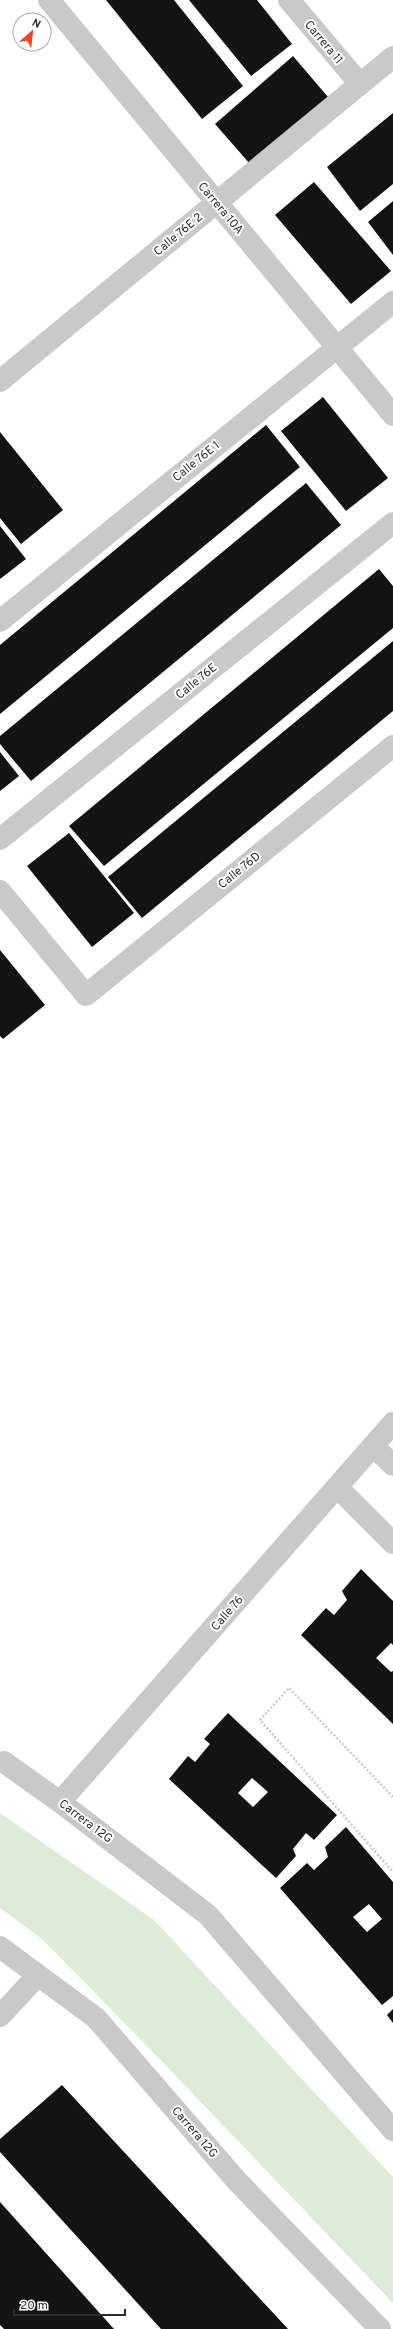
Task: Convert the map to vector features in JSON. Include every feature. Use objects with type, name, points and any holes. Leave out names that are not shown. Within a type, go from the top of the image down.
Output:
[{"type":"street","name":"Carrera 10A","points":[[49,0],[393,415]]},
{"type":"street","name":"Carrera 11","points":[[289,0],[360,84]]},
{"type":"street","name":"Calle 76E 2","points":[[0,381],[393,57]]},
{"type":"street","name":"Calle 76E 1","points":[[0,621],[393,302]]},
{"type":"street","name":"Calle 76E","points":[[0,839],[393,523]]},
{"type":"street","name":"Calle 76D","points":[[0,891],[86,994],[393,746]]},
{"type":"street","name":"Calle 76","points":[[60,1802],[393,1423]]},
{"type":"street","points":[[373,1446],[393,1465]]},
{"type":"street","points":[[337,1487],[393,1543]]},
{"type":"street","name":"Carrera 12G","points":[[4,1762],[60,1802],[208,1915],[393,2130]]},
{"type":"street","name":"Carrera 12G","points":[[0,1947],[96,2018],[237,2181],[380,2329]]},
{"type":"street","points":[[0,2016],[38,1974]]},
{"type":"path","points":[[393,1797],[290,1688],[260,1720],[393,1872]]},
{"type":"green space","points":[[0,1813],[154,1920],[393,2177],[393,2303],[151,2050],[42,1939],[0,1908]]},
{"type":"building","points":[[106,0],[174,0],[243,86],[202,119]]},
{"type":"building","points":[[189,0],[257,0],[292,44],[251,76]]},
{"type":"building","points":[[293,56],[328,97],[250,164],[215,124]]},
{"type":"building","points":[[393,113],[393,184],[360,211],[327,167]]},
{"type":"building","points":[[314,182],[391,271],[351,304],[275,215]]},
{"type":"building","points":[[393,201],[393,255],[368,222]]},
{"type":"building","points":[[323,397],[388,478],[346,511],[281,431]]},
{"type":"building","points":[[266,425],[300,467],[0,714],[0,645]]},
{"type":"building","points":[[0,432],[63,510],[21,544],[0,518]]},
{"type":"building","points":[[306,483],[341,525],[31,781],[0,744],[0,736]]},
{"type":"building","points":[[0,526],[26,559],[0,579]]},
{"type":"building","points":[[379,569],[393,586],[393,628],[104,866],[69,826]]},
{"type":"building","points":[[393,641],[393,711],[142,918],[108,877]]},
{"type":"building","points":[[0,752],[19,776],[0,791]]},
{"type":"building","points":[[69,833],[134,913],[92,947],[27,866]]},
{"type":"building","points":[[0,950],[45,1005],[3,1039],[0,1036]]},
{"type":"building","points":[[361,1569],[393,1601],[393,1645],[391,1643],[376,1658],[391,1672],[393,1671],[393,1724],[301,1635],[326,1608],[334,1615],[347,1600],[342,1591]]},
{"type":"building","points":[[228,1713],[337,1815],[314,1840],[306,1833],[293,1849],[296,1856],[276,1878],[169,1779],[188,1756],[195,1762],[210,1744],[204,1739]],"holes":[[[252,1778],[268,1792],[253,1807],[238,1793]]]},
{"type":"building","points":[[346,1827],[393,1882],[393,1996],[382,2005],[280,1888],[307,1863],[314,1870],[328,1857],[325,1847]],"holes":[[[369,1904],[382,1919],[367,1932],[353,1917]]]},
{"type":"building","points":[[393,2009],[393,2023],[387,2015]]},
{"type":"building","points":[[62,2085],[288,2329],[161,2329],[0,2152],[0,2139]]},
{"type":"building","points":[[0,2202],[114,2329],[4,2329],[0,2325]]}]
